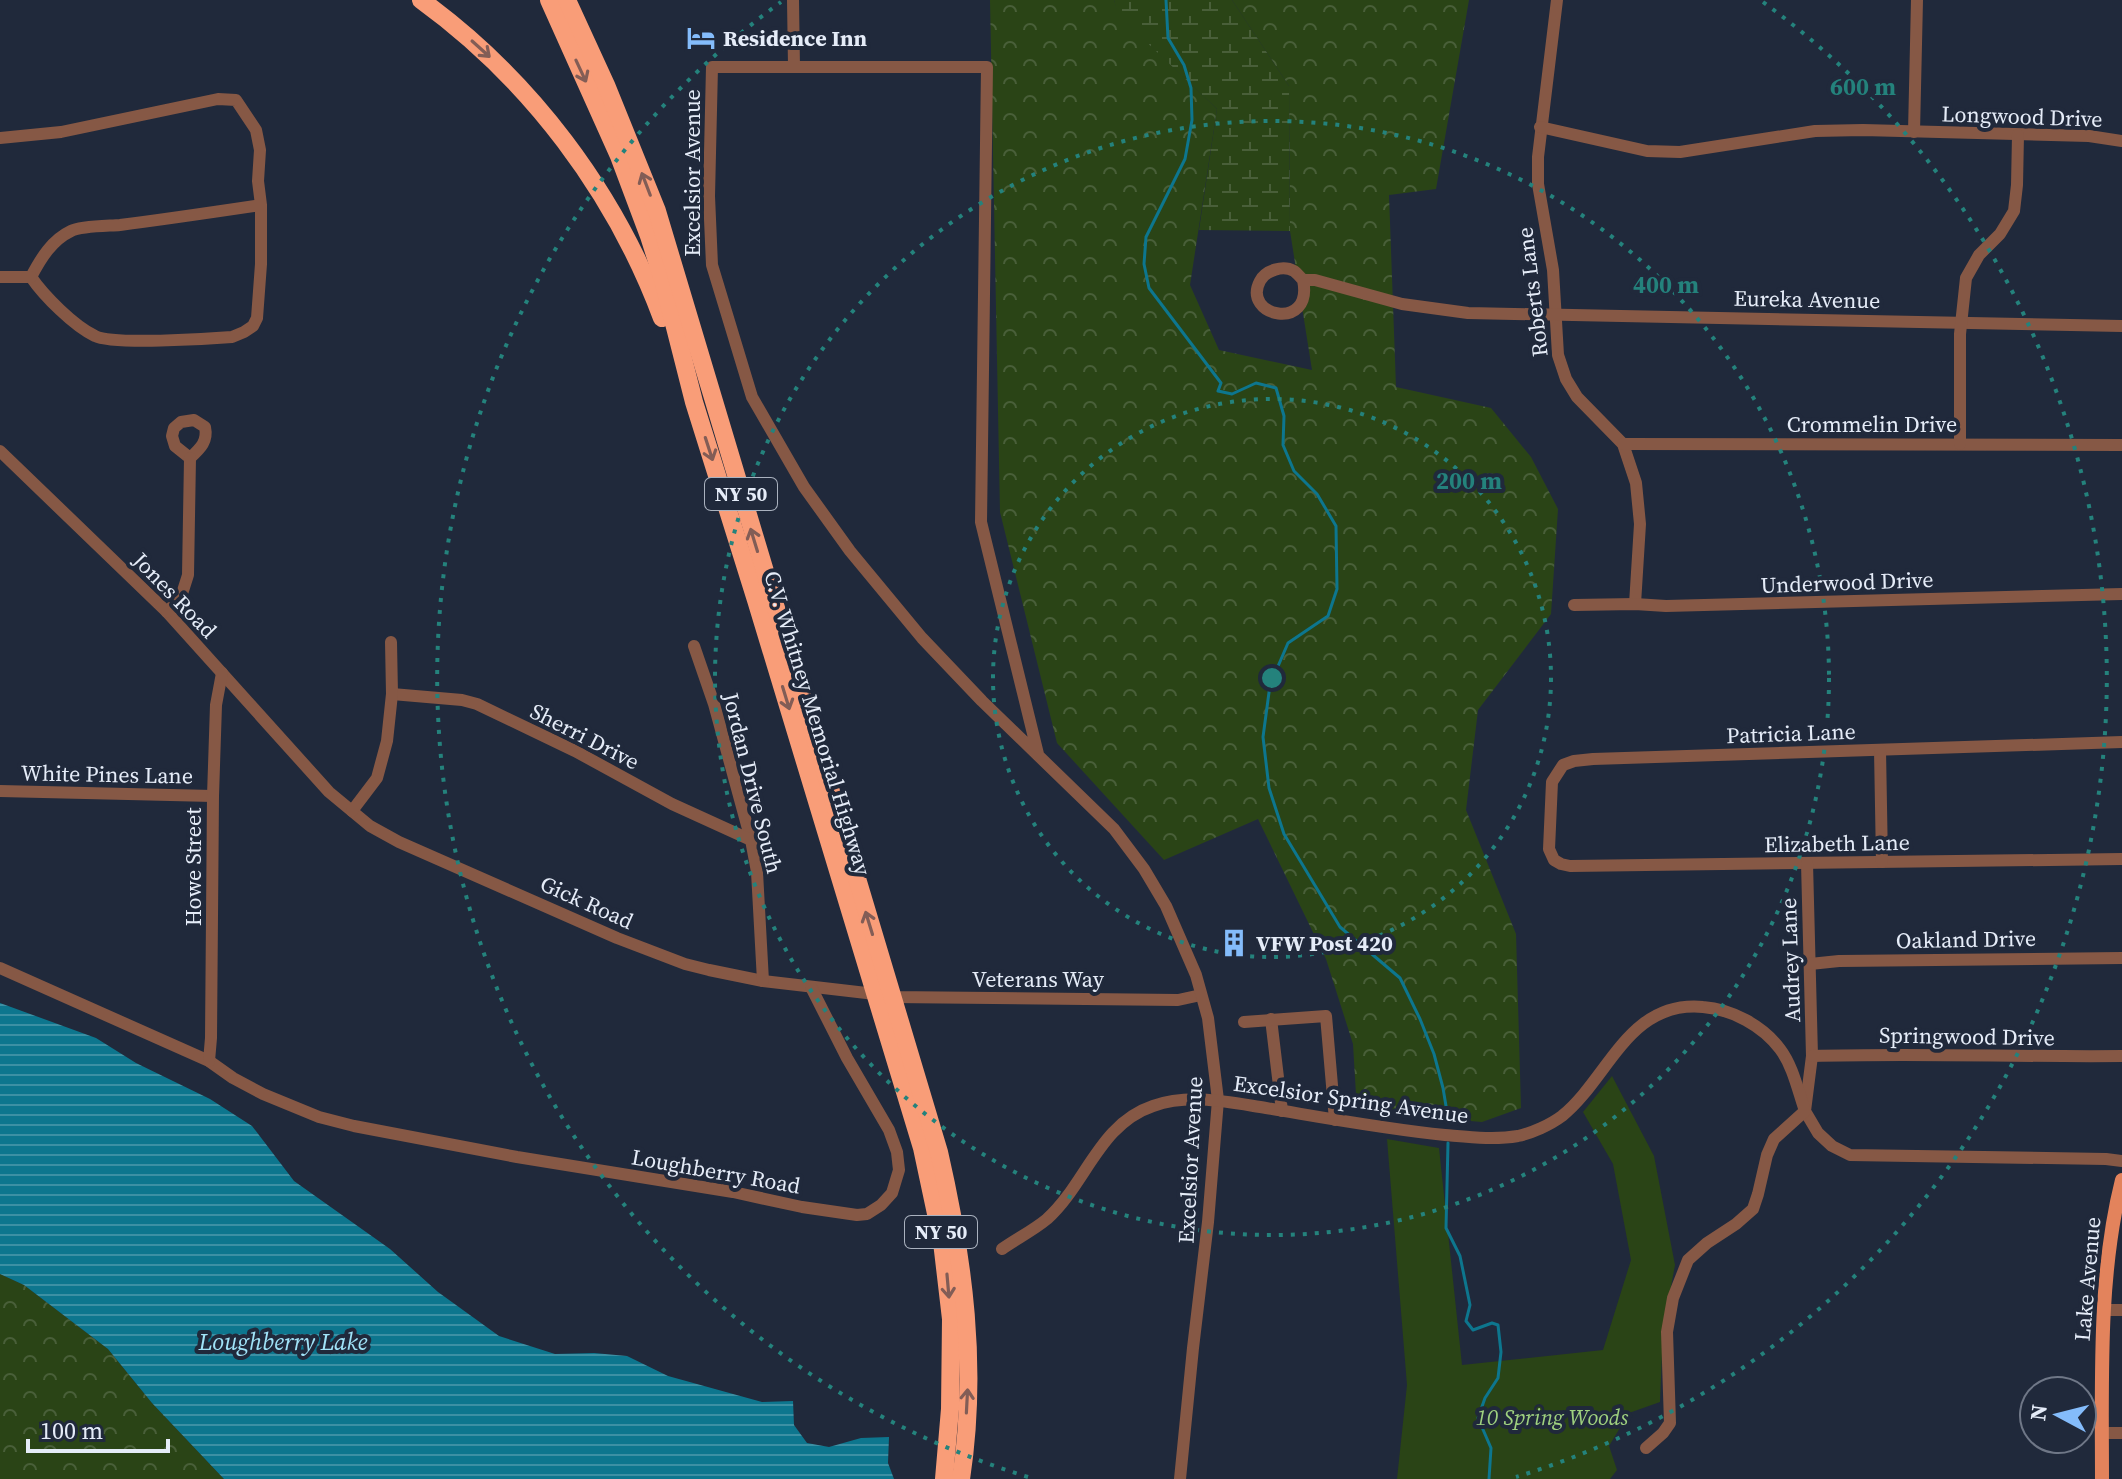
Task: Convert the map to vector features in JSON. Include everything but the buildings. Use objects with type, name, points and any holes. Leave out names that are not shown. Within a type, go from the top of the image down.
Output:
[{"type":"highway","points":[[421,0],[458,29],[509,77],[550,123],[582,166],[614,217],[651,288],[694,402]]},
{"type":"highway","name":"C.V. Whitney Memorial Highway","points":[[549,0],[599,109],[649,236],[694,402],[756,600],[883,996],[935,1140],[958,1243],[969,1359],[961,1479]]},
{"type":"highway","name":"C.V. Whitney Memorial Highway","points":[[567,0],[606,85],[657,211],[883,996],[922,1148],[948,1277],[951,1319],[951,1382],[944,1479]]},
{"type":"main road","name":"Lake Avenue","points":[[2102,1479],[2103,1310],[2122,1180]]},
{"type":"street","points":[[793,0],[794,67]]},
{"type":"street","name":"Roberts Lane","points":[[1557,0],[1540,127],[1538,184],[1553,270],[1558,355],[1566,379],[1577,397],[1623,444],[1636,483],[1640,524],[1635,604]]},
{"type":"street","points":[[1914,132],[1917,0]]},
{"type":"street","name":"Excelsior Avenue","points":[[1038,754],[981,522],[987,67],[712,67],[709,196],[712,265],[752,397],[804,487],[850,551],[922,638],[982,701],[1114,829],[1144,869],[1166,906],[1196,975],[1208,1018],[1218,1100],[1180,1479]]},
{"type":"street","points":[[0,138],[61,132],[218,99],[236,100],[256,130],[260,150],[261,264],[257,318],[253,326],[244,332],[232,337],[97,338],[77,324],[31,277]]},
{"type":"street","name":"Longwood Drive","points":[[1540,127],[1662,152],[1696,150],[1815,131],[2089,136],[2122,141]]},
{"type":"street","points":[[1960,444],[1960,334],[1966,278],[1979,255],[2000,234],[2014,211],[2018,135]]},
{"type":"street","points":[[31,277],[53,243],[76,228],[261,205]]},
{"type":"street","points":[[0,277],[31,277]]},
{"type":"street","name":"Eureka Avenue","points":[[1309,280],[1402,304],[1468,313],[2122,326]]},
{"type":"street","name":"Crommelin Drive","points":[[1623,444],[2122,445]]},
{"type":"street","name":"Jones Road","points":[[1,455],[167,612],[313,774]]},
{"type":"street","points":[[167,612],[181,597],[188,575],[190,458]]},
{"type":"street","name":"Underwood Drive","points":[[1574,605],[1666,606],[2122,594]]},
{"type":"street","points":[[352,811],[377,778],[387,741],[392,694],[391,642]]},
{"type":"street","name":"Jordan Drive South","points":[[694,646],[714,704],[751,840],[757,872],[763,981]]},
{"type":"street","name":"Howe Street","points":[[209,1061],[216,705],[222,673]]},
{"type":"street","name":"Sherri Drive","points":[[392,694],[477,704],[575,751],[672,804],[751,840]]},
{"type":"street","name":"Patricia Lane","points":[[1554,860],[1549,849],[1552,782],[1563,765],[1574,761],[2122,742]]},
{"type":"street","points":[[1880,750],[1882,862]]},
{"type":"street","name":"Gick Road","points":[[313,774],[370,826],[399,842],[617,938],[685,964],[763,981],[883,996]]},
{"type":"street","name":"White Pines Lane","points":[[0,791],[213,796]]},
{"type":"street","name":"Elizabeth Lane","points":[[1554,860],[1570,866],[2122,859]]},
{"type":"street","name":"Audrey Lane","points":[[1807,863],[1812,1056]]},
{"type":"street","name":"Oakland Drive","points":[[1810,964],[2122,958]]},
{"type":"street","name":"Loughberry Road","points":[[0,968],[209,1061],[253,1088],[301,1111],[354,1126],[517,1157],[733,1192],[802,1207],[867,1214],[892,1193],[899,1170],[897,1152],[889,1130],[811,987]]},
{"type":"street","name":"Veterans Way","points":[[883,996],[1178,1000],[1201,995]]},
{"type":"street","name":"Excelsior Spring Avenue","points":[[1002,1249],[1047,1218],[1107,1139],[1134,1114],[1154,1105],[1201,1098],[1388,1129],[1484,1138],[1516,1136],[1534,1131],[1560,1117],[1576,1102],[1617,1048],[1648,1020],[1670,1009],[1689,1006],[1730,1011],[1762,1032],[1780,1049],[1805,1111],[1818,1133],[1832,1146],[1850,1155],[2122,1161]]},
{"type":"street","points":[[1244,1022],[1326,1016],[1335,1120]]},
{"type":"street","points":[[1271,1019],[1282,1111]]},
{"type":"street","points":[[1646,1448],[1670,1423],[1667,1332],[1673,1298],[1688,1260],[1753,1209],[1774,1139],[1805,1111],[1812,1056]]},
{"type":"street","name":"Springwood Drive","points":[[1812,1056],[2122,1056]]},
{"type":"street","points":[[2103,1310],[2122,1310]]},
{"type":"street","points":[[2102,1433],[2122,1433]]},
{"type":"green space","points":[[990,0],[1114,0],[1119,15],[1217,109],[1190,285],[1219,350],[1312,370],[1290,231],[1289,86],[1232,0],[1469,0],[1436,189],[1389,195],[1396,387],[1491,408],[1531,457],[1558,509],[1551,614],[1478,710],[1466,810],[1516,934],[1521,1108],[1482,1122],[1357,1111],[1353,1044],[1326,959],[1258,819],[1164,860],[1057,743],[1000,512]]},
{"type":"green space","points":[[1114,0],[1232,0],[1289,86],[1290,231],[1199,230],[1217,109],[1118,15]]},
{"type":"green space","name":"10 Spring Woods","points":[[1612,1076],[1654,1156],[1675,1265],[1663,1329],[1660,1402],[1629,1413],[1609,1446],[1617,1470],[1610,1479],[1397,1479],[1407,1385],[1387,1139],[1439,1148],[1462,1365],[1603,1350],[1631,1260],[1613,1164],[1583,1112]]},
{"type":"green space","points":[[0,1274],[24,1285],[108,1349],[152,1403],[224,1479],[0,1479]]},
{"type":"water","name":"Loughberry Lake","points":[[0,1003],[96,1038],[136,1063],[210,1099],[252,1126],[294,1181],[390,1249],[438,1292],[499,1336],[555,1354],[627,1356],[668,1376],[762,1402],[793,1401],[794,1425],[807,1443],[829,1447],[861,1438],[889,1437],[888,1463],[894,1479],[224,1479],[152,1403],[108,1349],[24,1285],[0,1274]]},
{"type":"waterway","points":[[1166,0],[1168,38],[1184,65],[1191,88],[1192,120],[1185,159],[1146,237],[1144,264],[1149,288],[1221,383],[1218,391],[1232,394],[1256,383],[1276,388],[1284,416],[1283,445],[1294,471],[1317,494],[1336,526],[1337,589],[1328,616],[1288,643],[1270,685],[1263,737],[1269,788],[1284,834],[1340,927],[1400,978],[1434,1054],[1448,1118]]},
{"type":"waterway","points":[[1448,1143],[1446,1228],[1460,1256],[1470,1305],[1466,1321],[1473,1330],[1492,1323],[1498,1325],[1501,1352],[1498,1378],[1485,1398],[1478,1418],[1491,1448],[1489,1479]]},
{"type":"place","name":"Residence Inn","points":[[701,38]]},
{"type":"place","name":"VFW Post 420","points":[[1234,943]]}]
